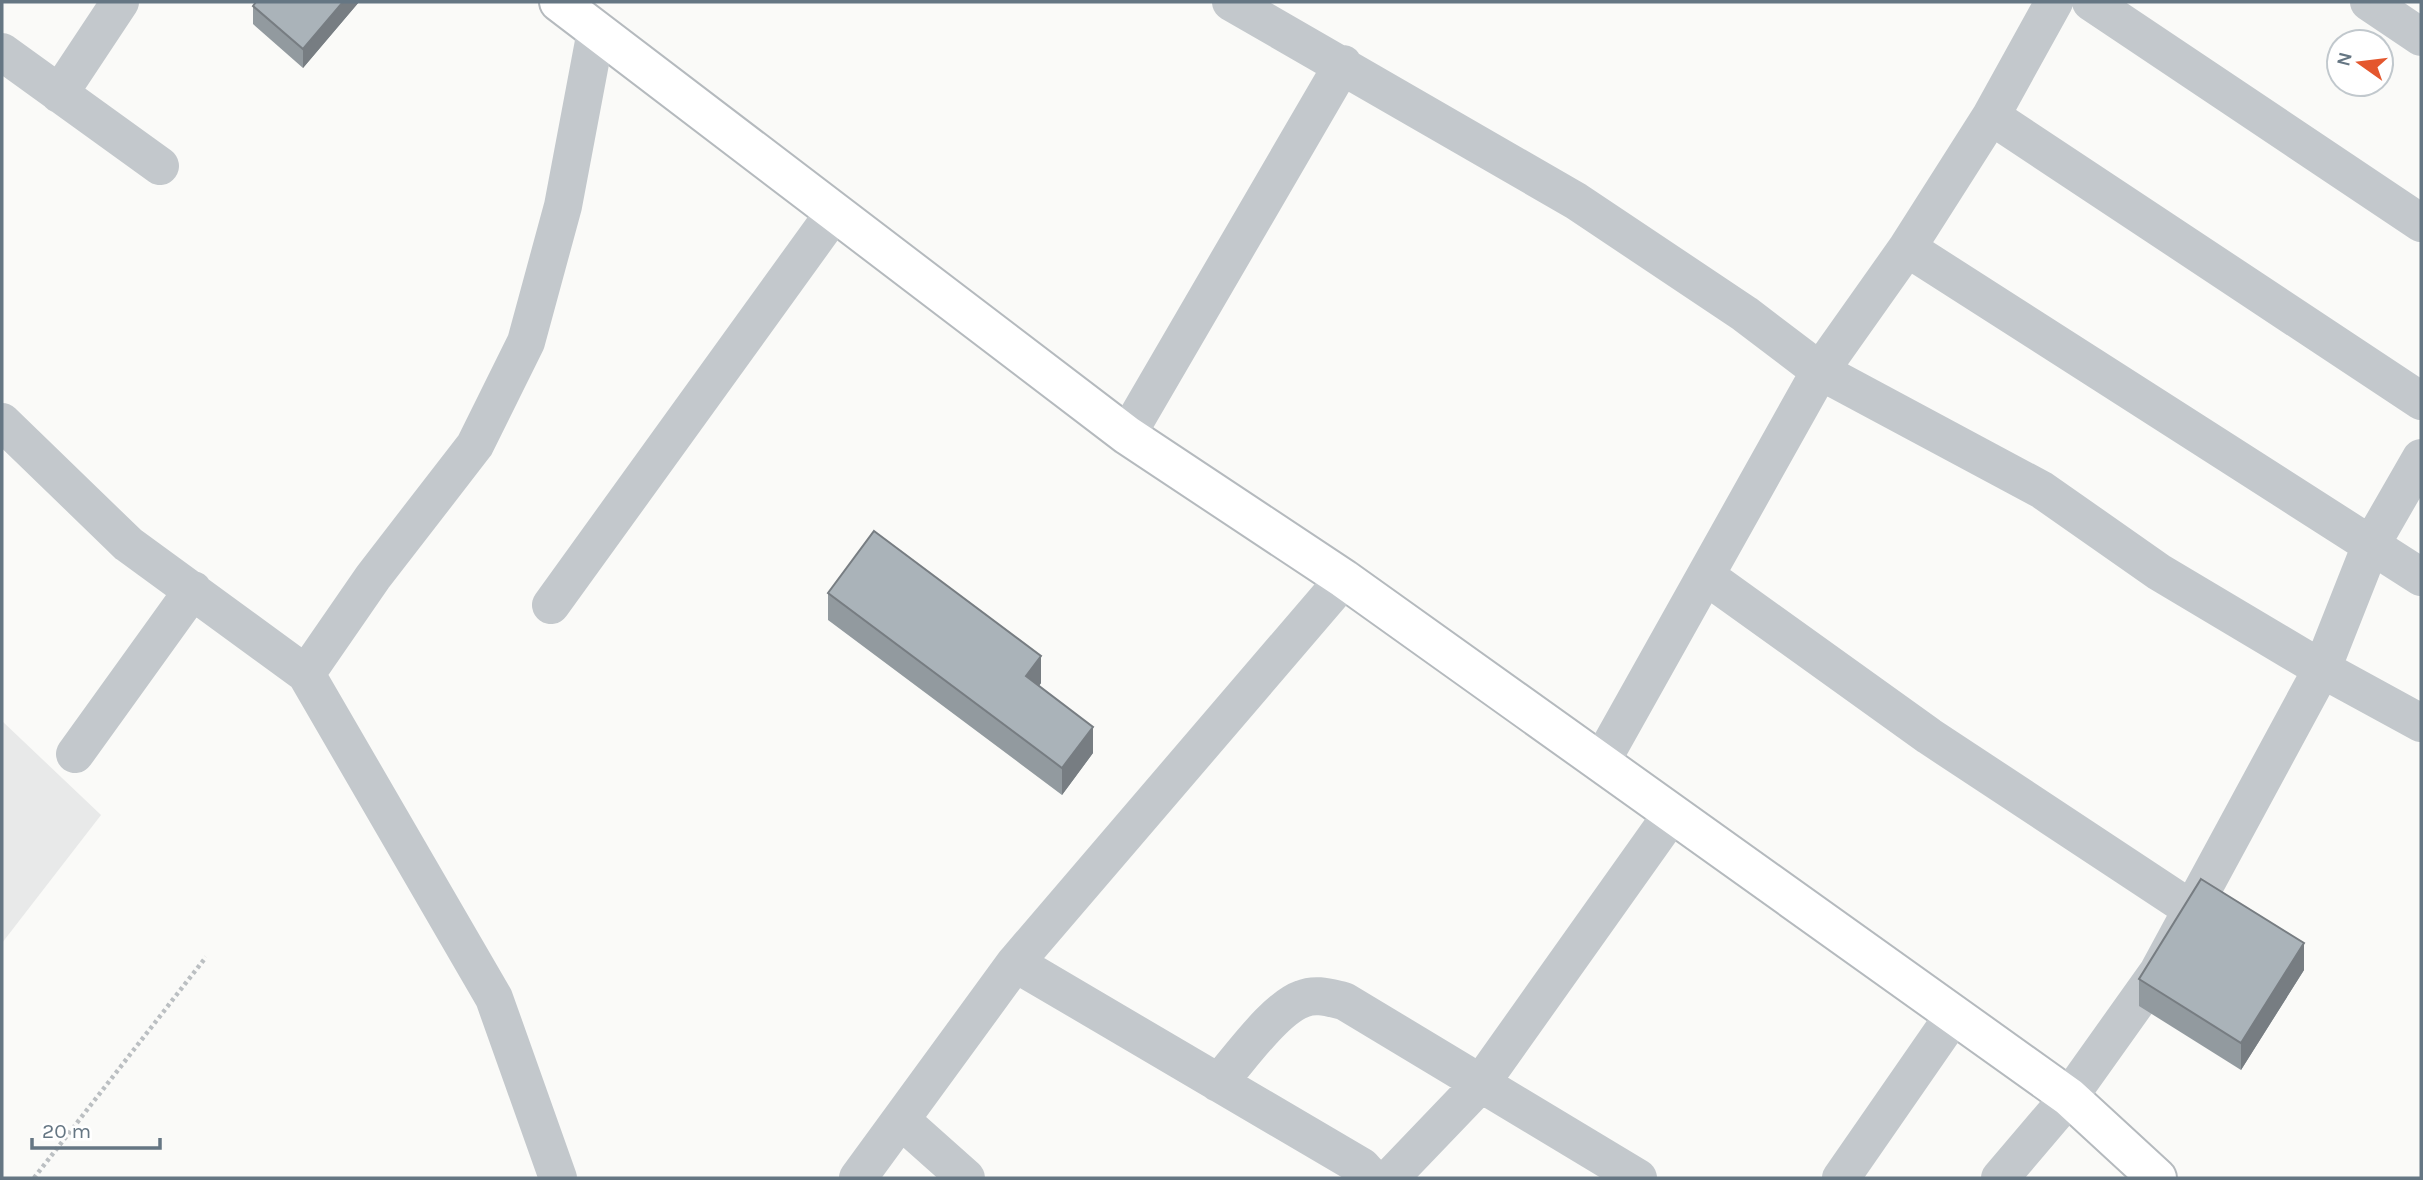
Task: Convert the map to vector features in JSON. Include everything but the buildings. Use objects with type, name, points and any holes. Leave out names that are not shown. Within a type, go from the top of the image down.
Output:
[{"type":"main road","points":[[559,2],[1127,435],[1344,579],[2070,1097],[2157,1178]]},
{"type":"street","points":[[59,94],[120,2]]},
{"type":"street","points":[[1231,2],[1343,64],[1576,201],[1745,314],[1820,372],[2042,490],[2159,572],[2322,669],[2421,723]]},
{"type":"street","points":[[1601,762],[1820,372],[1907,248],[1991,116],[2054,2]]},
{"type":"street","points":[[2091,2],[2421,223]]},
{"type":"street","points":[[2369,2],[2421,37]]},
{"type":"street","points":[[306,674],[373,578],[475,445],[526,342],[562,206],[596,31]]},
{"type":"street","points":[[2,52],[160,166]]},
{"type":"street","points":[[1127,435],[1343,64]]},
{"type":"street","points":[[1991,116],[2421,401]]},
{"type":"street","points":[[551,605],[834,213]]},
{"type":"street","points":[[1907,248],[2421,577]]},
{"type":"street","points":[[2,422],[128,544],[306,674],[494,998],[558,1178]]},
{"type":"street","points":[[2000,1178],[2070,1097],[2158,972],[2322,669],[2371,545],[2421,458]]},
{"type":"street","points":[[1706,576],[1929,736],[2191,909]]},
{"type":"street","points":[[858,1178],[902,1122],[1015,963],[1344,579]]},
{"type":"street","points":[[75,754],[193,590]]},
{"type":"street","points":[[1390,1178],[1481,1083],[1672,814]]},
{"type":"street","points":[[1015,963],[1363,1167],[1373,1178]]},
{"type":"street","points":[[1218,1083],[1286,1008],[1302,999],[1320,995],[1345,1001],[1638,1178]]},
{"type":"street","points":[[1840,1178],[1954,1015]]},
{"type":"street","points":[[902,1122],[965,1178]]},
{"type":"path","points":[[34,1178],[206,957]]},
{"type":"shaded area","points":[[2,721],[101,815],[2,943]]}]
